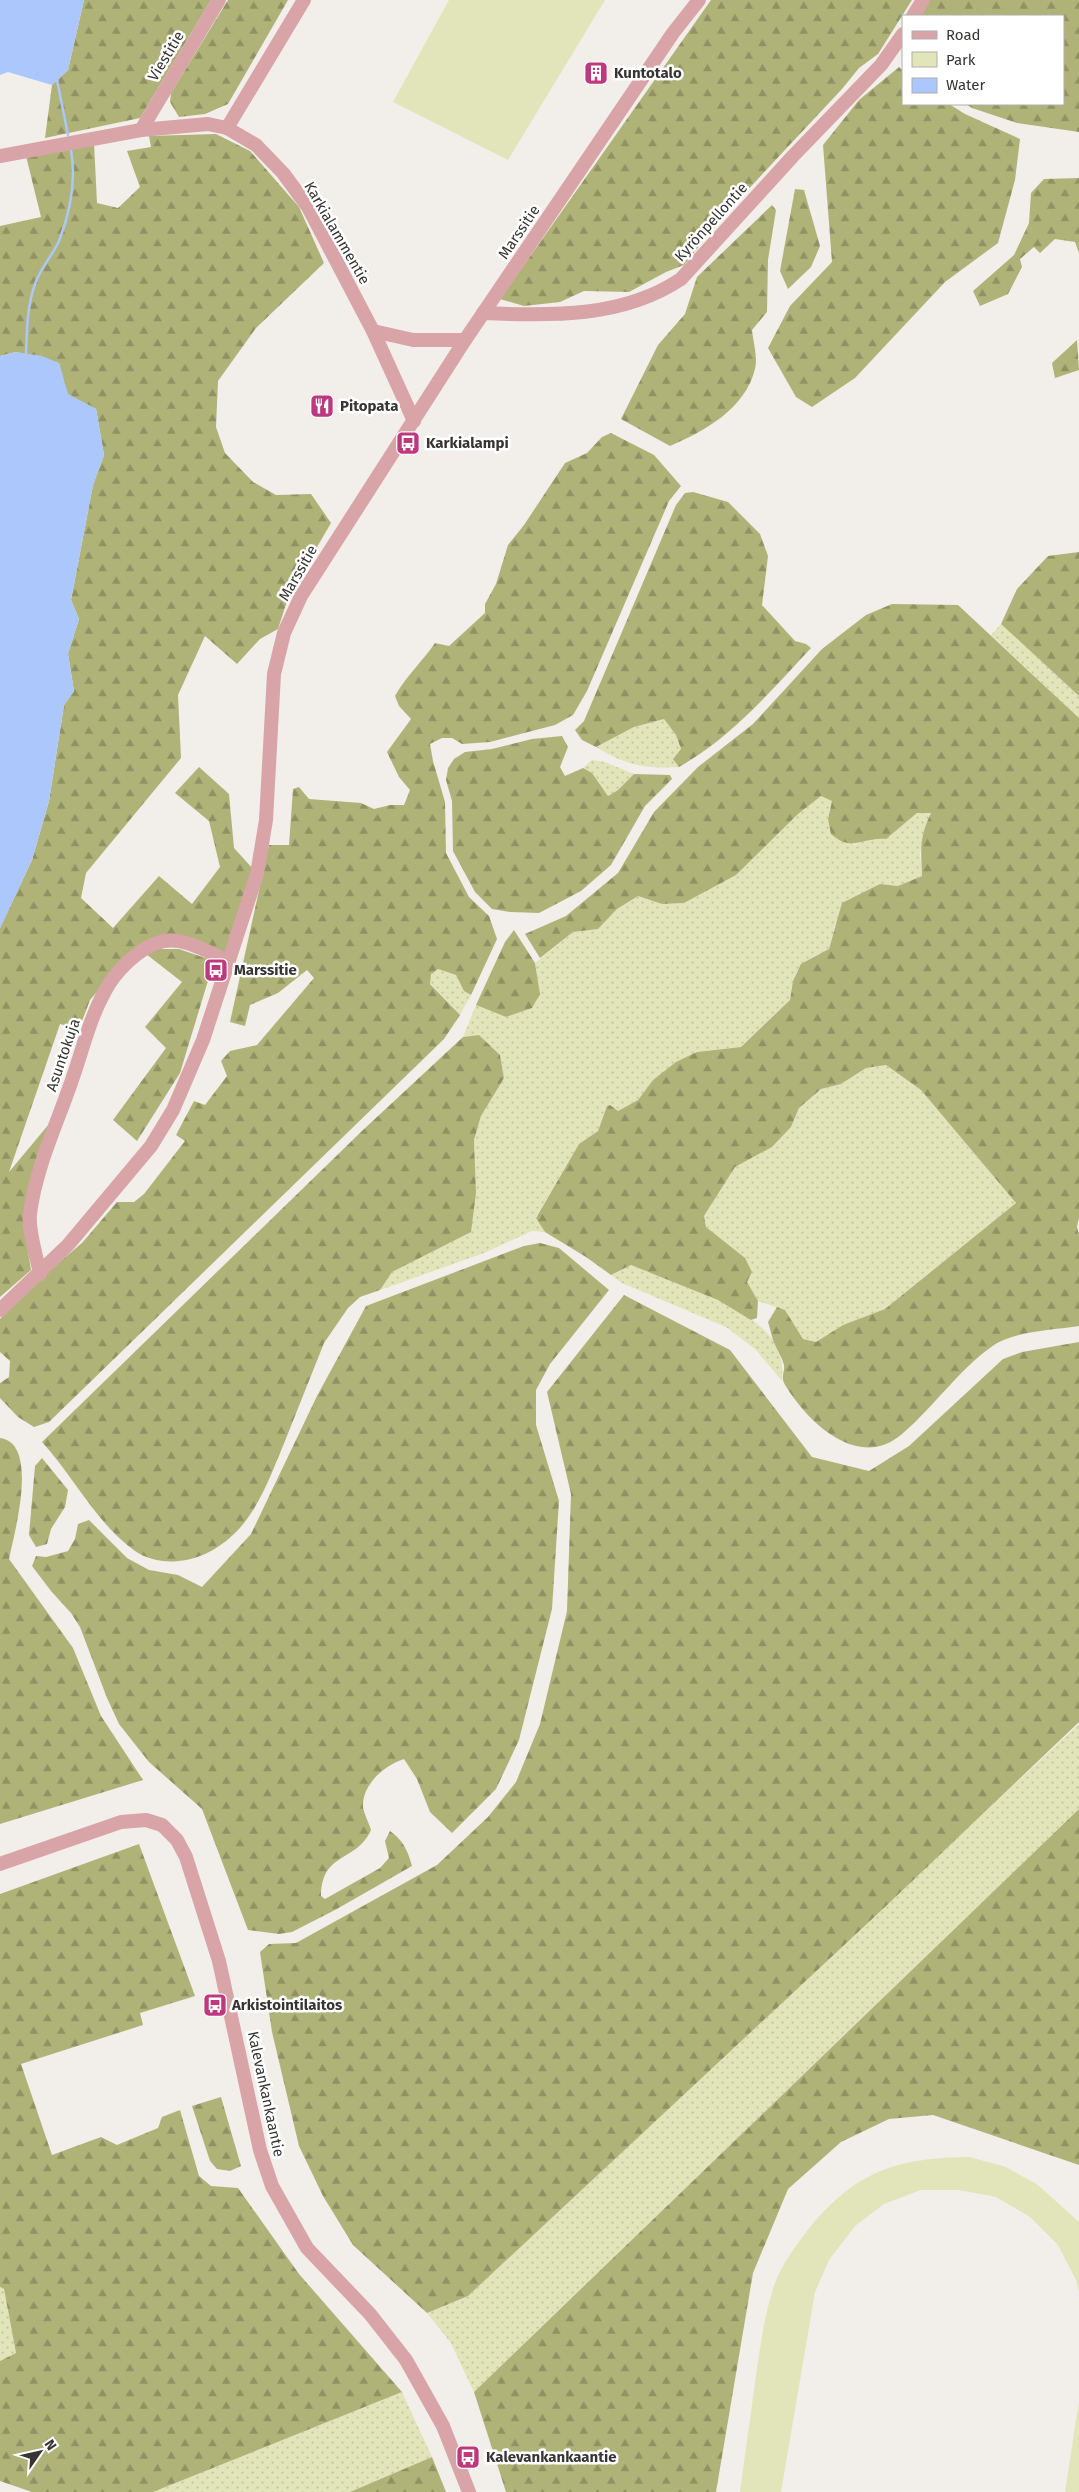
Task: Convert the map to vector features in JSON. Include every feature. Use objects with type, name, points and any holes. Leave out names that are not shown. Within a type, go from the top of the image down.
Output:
[{"type":"street","name":"Viestitie","points":[[141,130],[219,0]]},
{"type":"street","points":[[227,128],[304,0]]},
{"type":"street","name":"Marssitie","points":[[0,1310],[40,1274],[68,1245],[151,1146],[169,1117],[203,1040],[257,874],[266,820],[274,674],[284,633],[301,596],[483,313],[673,33],[699,0]]},
{"type":"street","points":[[914,15],[922,0]]},
{"type":"street","name":"Kyrönpellontie","points":[[483,313],[543,315],[579,313],[648,297],[664,291],[681,279],[793,156],[881,65],[902,35]]},
{"type":"street","name":"Karkialammentie","points":[[0,156],[141,130],[208,124],[227,128],[256,145],[283,173],[308,207],[373,331],[414,421]]},
{"type":"street","points":[[373,331],[413,340],[465,340]]},
{"type":"street","name":"Asuntokuja","points":[[40,1274],[30,1216],[42,1160],[84,1042],[106,990],[122,968],[146,949],[159,942],[179,941],[205,950],[229,962]]},
{"type":"street","name":"Kalevankankaantie","points":[[0,1864],[121,1822],[146,1820],[162,1825],[177,1840],[186,1857],[220,1961],[260,2150],[272,2186],[307,2248],[370,2314],[406,2360],[444,2426],[469,2492]]},
{"type":"green space","points":[[84,0],[211,0],[140,118],[45,138],[52,85],[68,70]]},
{"type":"green space","points":[[228,0],[288,0],[228,104],[205,114],[179,117],[170,102],[171,93]]},
{"type":"green space","points":[[449,0],[605,0],[508,160],[393,102]]},
{"type":"green space","points":[[711,0],[912,0],[878,54],[859,68],[842,89],[726,213],[684,265],[666,272],[629,292],[584,291],[560,302],[524,306],[500,299]]},
{"type":"green space","points":[[929,0],[1079,0],[1079,132],[1017,123],[968,105],[1064,105],[1064,15],[921,15]]},
{"type":"green space","points":[[899,67],[902,70],[902,105],[951,105],[965,114],[1020,139],[1015,180],[998,243],[945,282],[855,378],[812,407],[796,397],[768,348],[790,306],[832,262],[823,145],[859,100]]},
{"type":"green space","points":[[216,134],[250,151],[299,207],[324,263],[256,328],[218,381],[216,427],[225,453],[253,482],[276,495],[311,494],[331,523],[289,595],[278,629],[260,639],[237,664],[205,636],[178,695],[181,758],[86,873],[81,898],[113,928],[159,876],[192,904],[220,867],[209,821],[175,793],[199,767],[229,794],[234,848],[253,869],[225,955],[176,935],[118,967],[90,1000],[79,1029],[60,1024],[9,1172],[49,1124],[36,1159],[23,1221],[31,1270],[0,1297],[0,928],[32,860],[49,801],[64,705],[74,691],[68,654],[79,619],[71,600],[93,485],[104,455],[96,409],[67,394],[59,363],[16,352],[0,356],[0,226],[41,217],[26,156],[94,143],[97,203],[118,208],[140,187],[127,151],[151,147],[149,136]]},
{"type":"green space","points":[[1079,178],[1079,253],[1075,242],[1055,239],[1040,253],[1034,247],[1020,259],[1022,267],[1008,294],[980,306],[973,291],[1014,255],[1029,223],[1031,193],[1044,179]]},
{"type":"green space","points":[[795,189],[804,190],[820,246],[811,267],[788,289],[780,271]]},
{"type":"green space","points":[[772,205],[776,210],[768,260],[767,312],[752,330],[756,365],[750,383],[742,396],[733,407],[710,426],[670,446],[621,419],[658,345],[685,314],[697,277]]},
{"type":"green space","points":[[1077,340],[1079,370],[1055,378],[1052,363]]},
{"type":"green space","points":[[611,433],[654,455],[681,486],[669,501],[587,691],[573,715],[555,725],[490,742],[462,744],[452,738],[442,738],[430,744],[445,802],[446,853],[469,897],[489,916],[497,939],[471,995],[464,991],[456,975],[438,969],[431,974],[430,984],[460,1015],[444,1039],[49,1422],[34,1427],[18,1417],[0,1398],[0,1383],[9,1377],[10,1361],[0,1352],[0,1319],[15,1300],[82,1243],[117,1202],[134,1202],[144,1194],[185,1141],[176,1135],[194,1101],[205,1105],[227,1076],[221,1061],[230,1051],[257,1045],[314,978],[307,970],[278,993],[250,1005],[245,1026],[230,1022],[269,845],[289,845],[293,789],[299,787],[309,799],[361,803],[374,809],[390,805],[404,805],[410,790],[399,777],[387,752],[411,719],[399,706],[395,696],[435,643],[449,646],[485,613],[485,604],[496,584],[508,545],[524,525],[565,463],[587,453],[602,437]]},
{"type":"green space","points":[[693,492],[728,502],[760,534],[768,556],[762,605],[795,641],[806,644],[811,648],[733,728],[679,767],[673,759],[681,749],[676,735],[664,719],[634,727],[596,747],[582,740],[575,730],[584,721],[676,505],[685,493]]},
{"type":"green space","points":[[1079,552],[1079,696],[1001,624],[1017,589],[1048,556]]},
{"type":"green space","points":[[892,604],[958,605],[1079,718],[1079,1217],[1077,1227],[1079,1235],[1079,1326],[1023,1334],[1002,1340],[969,1365],[902,1434],[885,1444],[868,1447],[851,1445],[819,1426],[794,1398],[784,1383],[784,1365],[773,1340],[768,1322],[777,1307],[785,1310],[803,1339],[816,1342],[843,1325],[885,1309],[1016,1203],[921,1090],[886,1065],[866,1068],[841,1084],[821,1089],[799,1108],[791,1127],[772,1147],[735,1167],[704,1216],[706,1227],[745,1258],[752,1272],[747,1282],[758,1301],[757,1318],[751,1320],[718,1300],[631,1265],[611,1275],[545,1232],[536,1218],[579,1144],[598,1131],[607,1106],[610,1105],[618,1111],[638,1100],[653,1080],[676,1062],[697,1052],[741,1047],[790,1000],[793,981],[801,964],[829,949],[842,903],[880,884],[898,886],[922,876],[921,851],[923,837],[931,813],[917,813],[886,839],[845,843],[831,834],[828,819],[832,801],[821,796],[798,814],[736,875],[684,903],[662,904],[638,896],[617,909],[598,929],[573,932],[540,958],[525,934],[566,916],[618,873],[654,812],[698,767],[753,724],[822,649],[866,615]]},
{"type":"green space","points":[[1001,624],[1079,696],[1079,718],[991,635]]},
{"type":"green space","points":[[664,719],[676,735],[681,750],[674,759],[679,767],[636,765],[616,758],[596,747],[634,727]]},
{"type":"green space","points":[[562,736],[568,747],[560,767],[565,776],[583,768],[592,773],[608,796],[618,790],[634,774],[670,775],[672,779],[645,806],[611,865],[581,891],[539,913],[492,909],[475,892],[453,851],[452,801],[446,780],[448,768],[454,759],[465,752],[492,749],[532,739]]},
{"type":"green space","points":[[592,760],[605,762],[634,774],[618,790],[608,796],[592,773],[583,768]]},
{"type":"green space","points":[[821,796],[832,800],[828,819],[854,845],[871,838],[886,839],[917,813],[932,813],[920,853],[922,876],[898,886],[879,884],[835,926],[829,949],[805,963],[796,973],[790,1000],[741,1047],[697,1052],[653,1080],[638,1100],[618,1111],[610,1105],[607,1106],[598,1131],[579,1144],[536,1217],[545,1232],[532,1231],[484,1253],[380,1290],[391,1272],[417,1258],[476,1193],[474,1140],[481,1116],[504,1077],[500,1055],[479,1035],[463,1037],[476,1005],[506,1017],[540,994],[535,963],[573,932],[598,929],[617,909],[638,896],[662,904],[684,903],[735,875],[798,814]]},
{"type":"green space","points":[[514,930],[535,963],[540,994],[532,1008],[506,1017],[476,1005],[505,942]]},
{"type":"green space","points":[[158,949],[179,949],[214,961],[180,1073],[137,1141],[113,1120],[166,1048],[145,1027],[182,982],[146,954]]},
{"type":"green space","points":[[438,969],[456,975],[464,991],[471,995],[460,1015],[430,983],[430,974]]},
{"type":"green space","points":[[479,1035],[500,1055],[504,1078],[481,1116],[474,1140],[476,1193],[471,1232],[392,1272],[380,1290],[360,1297],[348,1308],[324,1343],[264,1491],[247,1519],[233,1535],[208,1553],[188,1560],[162,1561],[135,1551],[108,1527],[42,1442],[363,1130],[463,1037]]},
{"type":"green space","points":[[886,1065],[921,1090],[1016,1203],[885,1309],[843,1325],[816,1342],[803,1339],[785,1310],[758,1301],[720,1240],[706,1227],[704,1216],[735,1167],[772,1147],[791,1127],[799,1108],[821,1089],[841,1084],[866,1068]]},
{"type":"green space","points":[[540,1243],[559,1248],[609,1290],[550,1364],[536,1390],[536,1425],[559,1501],[552,1609],[519,1740],[496,1789],[452,1833],[430,1812],[417,1779],[404,1759],[389,1766],[376,1777],[366,1791],[363,1807],[371,1830],[357,1848],[333,1864],[327,1871],[321,1896],[325,1899],[380,1868],[389,1858],[385,1841],[390,1831],[404,1846],[412,1866],[292,1932],[279,1934],[248,1930],[202,1809],[149,1762],[119,1724],[80,1627],[71,1613],[32,1566],[36,1556],[46,1557],[68,1551],[75,1539],[78,1524],[89,1520],[127,1558],[149,1570],[178,1575],[202,1587],[251,1534],[317,1396],[366,1306],[524,1246]]},
{"type":"green space","points":[[631,1265],[708,1295],[746,1315],[773,1340],[780,1355],[782,1381],[755,1349],[726,1327],[622,1283],[611,1275]]},
{"type":"green space","points":[[624,1295],[730,1350],[812,1457],[869,1471],[909,1446],[1003,1359],[1022,1352],[1079,1342],[1079,1722],[886,1906],[468,2296],[427,2313],[353,2245],[323,2196],[299,2146],[272,2032],[260,1952],[269,1944],[296,1943],[437,1865],[488,1817],[516,1782],[540,1724],[567,1611],[571,1494],[547,1392]]},
{"type":"green space","points":[[0,1438],[12,1444],[19,1456],[22,1472],[19,1511],[9,1559],[73,1648],[101,1716],[143,1780],[0,1824]]},
{"type":"green space","points":[[42,1458],[68,1490],[65,1507],[51,1529],[47,1544],[36,1547],[29,1535],[35,1466]]},
{"type":"green space","points":[[1079,1724],[1079,1809],[474,2392],[451,2343],[427,2313],[468,2296]]},
{"type":"green space","points":[[1079,1809],[1079,2165],[933,2115],[889,2119],[841,2142],[788,2189],[753,2273],[716,2492],[506,2492],[474,2392]]},
{"type":"green space","points":[[139,1844],[195,1996],[140,2013],[143,2025],[21,2064],[52,2155],[101,2137],[117,2145],[158,2128],[162,2117],[180,2110],[199,2176],[211,2186],[238,2188],[299,2274],[402,2392],[153,2492],[32,2492],[0,2481],[0,2361],[16,2353],[4,2289],[0,2287],[0,1894]]},
{"type":"green space","points":[[221,2097],[241,2166],[230,2171],[217,2169],[210,2161],[192,2106]]},
{"type":"green space","points":[[970,2157],[1006,2167],[1038,2185],[1079,2222],[1079,2293],[1076,2280],[1058,2245],[1030,2217],[996,2197],[959,2190],[921,2190],[884,2204],[855,2226],[829,2260],[815,2292],[781,2492],[740,2492],[766,2313],[777,2278],[794,2248],[832,2203],[849,2189],[867,2178],[903,2164],[924,2160]]},
{"type":"green space","points":[[0,2287],[4,2289],[16,2353],[0,2361]]},
{"type":"green space","points":[[402,2392],[432,2457],[350,2492],[153,2492]]},
{"type":"green space","points":[[1079,2401],[1079,2492],[1065,2492]]},
{"type":"green space","points":[[432,2457],[446,2492],[350,2492]]},
{"type":"water","points":[[0,0],[84,0],[68,70],[52,85],[8,72],[0,75]]},
{"type":"water","points":[[16,352],[42,356],[59,363],[68,394],[96,409],[104,455],[93,485],[71,600],[79,619],[68,654],[74,691],[64,705],[49,801],[32,860],[0,928],[0,356]]},
{"type":"waterway","points":[[57,80],[68,135]]},
{"type":"waterway","points":[[26,353],[32,292],[40,273],[59,241],[69,208],[73,173],[71,150]]},
{"type":"place","name":"Kuntotalo","points":[[596,73]]},
{"type":"place","name":"Pitopata","points":[[322,406]]},
{"type":"place","name":"Karkialampi","points":[[408,443]]},
{"type":"place","name":"Marssitie","points":[[216,970]]},
{"type":"place","name":"Arkistointilaitos","points":[[215,2005]]},
{"type":"place","name":"Kalevankankaantie","points":[[468,2457]]}]
